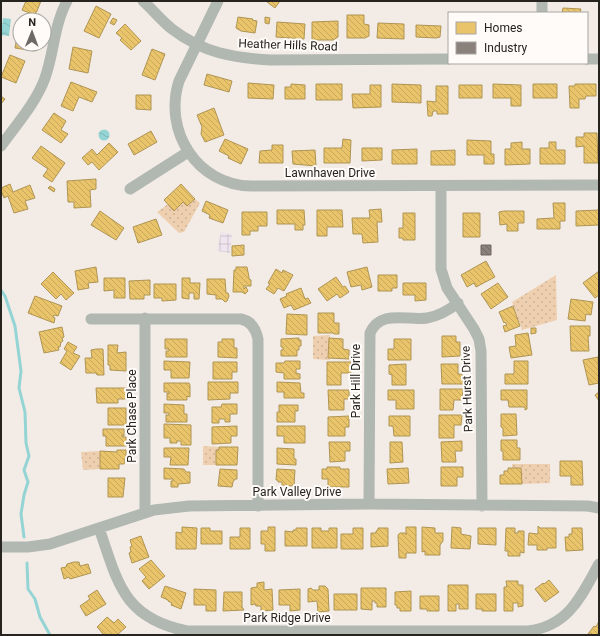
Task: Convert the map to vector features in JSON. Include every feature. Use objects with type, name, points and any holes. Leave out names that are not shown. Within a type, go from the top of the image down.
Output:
[{"type":"street","points":[[1,146],[38,94],[49,65],[60,19],[67,1]]},
{"type":"street","name":"Heather Hills Road","points":[[143,1],[173,29],[197,44],[223,55],[245,59],[276,60],[448,60]]},
{"type":"street","name":"Lawnhaven Drive","points":[[218,1],[179,81],[175,102],[175,116],[178,128],[188,152],[206,171],[221,180],[247,186],[599,185]]},
{"type":"street","points":[[542,1],[542,12]]},
{"type":"street","points":[[588,59],[599,59]]},
{"type":"street","points":[[130,189],[188,152]]},
{"type":"street","name":"Park Hurst Drive","points":[[441,186],[441,269],[446,284],[479,339],[481,351],[482,506]]},
{"type":"street","name":"Park Hill Drive","points":[[369,504],[370,333],[375,324],[384,319],[428,318],[447,311],[458,303]]},
{"type":"street","name":"Park Chase Place","points":[[145,318],[145,513]]},
{"type":"street","points":[[91,319],[241,319],[251,324],[258,339],[258,506]]},
{"type":"street","name":"Park Valley Drive","points":[[1,547],[28,547],[50,544],[162,508],[189,506],[369,504],[588,506],[599,508]]},
{"type":"street","name":"Park Ridge Drive","points":[[99,528],[120,586],[132,604],[153,620],[166,626],[187,631],[275,633],[533,630],[550,625],[569,612],[580,598],[599,564]]},
{"type":"shaded area","points":[[195,199],[200,203],[184,232],[179,233],[157,212],[168,204],[174,211],[183,202],[187,206]]},
{"type":"shaded area","points":[[221,232],[232,235],[230,253],[217,251]]},
{"type":"shaded area","points":[[556,275],[557,320],[522,330],[512,302]]},
{"type":"shaded area","points":[[330,335],[328,358],[330,359],[313,359],[313,336]]},
{"type":"shaded area","points":[[203,446],[219,447],[219,450],[216,451],[216,465],[203,465]]},
{"type":"shaded area","points":[[100,451],[100,469],[83,470],[81,452]]},
{"type":"shaded area","points":[[512,464],[550,464],[550,483],[522,484],[521,468],[512,468]]},
{"type":"water","points":[[3,18],[11,19],[9,36],[1,35]]},
{"type":"water","points":[[104,129],[108,131],[110,135],[108,139],[104,141],[100,139],[98,135],[100,131]]},
{"type":"building: Homes","points":[[26,1],[41,1],[36,12],[27,12],[22,10]]},
{"type":"building: Homes","points":[[267,1],[280,1],[275,8]]},
{"type":"building: Homes","points":[[96,6],[111,14],[99,38],[84,31]]},
{"type":"building: Homes","points":[[563,8],[581,9],[580,12],[562,12]]},
{"type":"building: Homes","points":[[347,15],[364,15],[364,24],[369,25],[369,36],[365,38],[347,38]]},
{"type":"building: Homes","points":[[238,17],[257,21],[255,33],[241,31],[236,28]]},
{"type":"building: Homes","points":[[265,17],[270,18],[269,24],[265,23]]},
{"type":"building: Homes","points":[[113,18],[117,20],[114,25],[110,23]]},
{"type":"building: Homes","points":[[338,21],[338,37],[333,40],[312,40],[312,22]]},
{"type":"building: Homes","points":[[277,22],[305,24],[304,39],[276,37]]},
{"type":"building: Homes","points":[[378,23],[404,24],[404,39],[377,38]]},
{"type":"building: Homes","points":[[125,24],[141,41],[131,50],[120,40],[122,38],[116,33]]},
{"type":"building: Homes","points":[[416,25],[441,26],[440,37],[416,37]]},
{"type":"building: Homes","points":[[73,47],[92,51],[88,73],[69,69]]},
{"type":"building: Homes","points":[[152,49],[165,54],[155,80],[142,75]]},
{"type":"building: Homes","points":[[10,55],[25,61],[16,83],[1,77]]},
{"type":"building: Homes","points":[[207,74],[232,81],[229,92],[204,85]]},
{"type":"building: Homes","points":[[71,82],[97,92],[92,102],[79,97],[73,111],[61,106]]},
{"type":"building: Homes","points":[[248,83],[274,85],[273,99],[248,98]]},
{"type":"building: Homes","points":[[291,84],[305,85],[305,99],[285,99],[285,87],[291,87]]},
{"type":"building: Homes","points":[[316,84],[342,84],[342,100],[316,100]]},
{"type":"building: Homes","points":[[392,84],[421,85],[421,103],[392,102]]},
{"type":"building: Homes","points":[[493,84],[521,85],[521,106],[511,106],[511,98],[493,98]]},
{"type":"building: Homes","points":[[533,84],[557,84],[557,98],[533,98]]},
{"type":"building: Homes","points":[[575,84],[596,84],[596,96],[586,96],[585,99],[579,99],[579,108],[570,108],[569,86],[575,86]]},
{"type":"building: Homes","points":[[370,85],[381,85],[381,107],[353,108],[352,94],[370,94]]},
{"type":"building: Homes","points":[[459,85],[482,85],[482,98],[459,98]]},
{"type":"building: Homes","points":[[436,86],[448,86],[448,114],[437,114],[437,111],[433,111],[432,116],[428,116],[427,101],[436,102]]},
{"type":"building: Homes","points":[[136,95],[151,95],[151,110],[136,109]]},
{"type":"building: Homes","points":[[1,96],[5,99],[1,104]]},
{"type":"building: Homes","points":[[214,108],[224,135],[205,142],[201,134],[202,127],[197,115]]},
{"type":"building: Homes","points":[[54,113],[66,121],[61,130],[68,134],[61,143],[42,130]]},
{"type":"building: Homes","points":[[151,131],[157,142],[134,155],[128,144]]},
{"type":"building: Homes","points":[[584,133],[597,133],[598,163],[584,163],[584,146],[576,147],[576,137],[584,137]]},
{"type":"building: Homes","points":[[225,139],[248,149],[241,164],[228,158],[229,156],[219,151]]},
{"type":"building: Homes","points":[[343,139],[351,140],[350,163],[324,163],[324,148],[342,148]]},
{"type":"building: Homes","points":[[467,140],[491,141],[491,154],[494,154],[494,164],[484,164],[484,155],[467,155]]},
{"type":"building: Homes","points":[[522,142],[522,149],[530,149],[530,164],[505,165],[505,149],[511,149],[511,143]]},
{"type":"building: Homes","points":[[549,142],[556,142],[556,150],[565,150],[565,164],[540,164],[540,148],[549,148]]},
{"type":"building: Homes","points":[[109,143],[118,152],[99,170],[92,162],[88,165],[82,158],[92,149],[97,155]]},
{"type":"building: Homes","points":[[272,145],[283,145],[283,163],[259,163],[260,151],[272,150]]},
{"type":"building: Homes","points":[[41,146],[65,163],[52,182],[43,176],[48,169],[32,158]]},
{"type":"building: Homes","points":[[362,148],[382,148],[382,160],[362,161]]},
{"type":"building: Homes","points":[[417,149],[417,164],[392,164],[392,150]]},
{"type":"building: Homes","points":[[315,150],[316,166],[293,164],[292,151]]},
{"type":"building: Homes","points":[[455,150],[455,165],[431,165],[431,151]]},
{"type":"building: Homes","points":[[96,179],[96,189],[90,190],[91,207],[74,208],[74,202],[68,202],[67,181]]},
{"type":"building: Homes","points":[[10,184],[13,192],[30,185],[35,198],[25,201],[28,209],[14,213],[8,196],[4,198],[1,190],[1,188]]},
{"type":"building: Homes","points":[[181,184],[195,199],[187,206],[183,202],[174,211],[164,200]]},
{"type":"building: Homes","points":[[50,186],[55,189],[54,192],[48,188]]},
{"type":"building: Homes","points":[[206,201],[228,210],[223,223],[209,218],[210,215],[202,211]]},
{"type":"building: Homes","points":[[553,203],[565,203],[565,221],[560,221],[560,229],[537,229],[537,219],[554,218]]},
{"type":"building: Homes","points":[[381,209],[382,222],[377,222],[378,242],[363,243],[362,234],[353,234],[352,218],[370,218],[369,210]]},
{"type":"building: Homes","points":[[277,210],[304,210],[305,225],[303,225],[303,230],[295,230],[295,224],[277,224]]},
{"type":"building: Homes","points":[[317,210],[342,210],[343,227],[327,227],[327,236],[317,236]]},
{"type":"building: Homes","points":[[599,210],[599,225],[576,226],[576,211]]},
{"type":"building: Homes","points":[[100,211],[124,228],[116,240],[91,225]]},
{"type":"building: Homes","points":[[524,211],[524,223],[518,223],[518,231],[507,231],[507,224],[500,225],[499,212]]},
{"type":"building: Homes","points":[[242,212],[267,212],[267,226],[258,226],[258,231],[250,231],[250,235],[242,235]]},
{"type":"building: Homes","points":[[403,213],[415,213],[415,240],[403,240],[403,238],[399,238],[399,228],[403,228]]},
{"type":"building: Homes","points":[[463,213],[480,213],[480,237],[463,237]]},
{"type":"building: Homes","points":[[156,219],[162,235],[138,243],[133,227]]},
{"type":"building: Homes","points":[[244,245],[244,255],[232,256],[232,246]]},
{"type":"building: Homes","points":[[486,261],[495,277],[476,287],[474,283],[467,287],[461,275]]},
{"type":"building: Homes","points":[[96,267],[98,282],[88,283],[89,288],[78,290],[75,271]]},
{"type":"building: Homes","points":[[236,267],[247,267],[249,279],[251,280],[251,286],[244,286],[244,289],[246,287],[248,291],[245,294],[242,292],[233,292],[234,270],[236,270]]},
{"type":"building: Homes","points":[[367,267],[372,287],[362,290],[361,285],[351,287],[347,272]]},
{"type":"building: Homes","points":[[276,269],[282,273],[283,270],[293,275],[284,291],[278,288],[274,294],[266,289],[270,284],[268,283]]},
{"type":"building: Homes","points":[[599,271],[599,295],[595,298],[583,283]]},
{"type":"building: Homes","points":[[53,272],[74,293],[66,300],[61,294],[56,299],[41,284]]},
{"type":"building: Homes","points":[[378,275],[397,275],[397,288],[392,288],[392,291],[378,291]]},
{"type":"building: Homes","points":[[336,277],[343,287],[345,286],[349,292],[340,298],[337,294],[327,301],[318,289]]},
{"type":"building: Homes","points":[[104,278],[125,278],[125,298],[114,298],[114,290],[104,291]]},
{"type":"building: Homes","points":[[182,278],[190,278],[190,283],[200,283],[199,299],[194,299],[194,293],[189,293],[189,299],[182,298]]},
{"type":"building: Homes","points":[[207,279],[225,279],[226,293],[228,293],[229,296],[227,301],[225,302],[222,299],[216,299],[216,295],[207,294]]},
{"type":"building: Homes","points":[[150,280],[150,295],[144,295],[144,299],[130,299],[129,281]]},
{"type":"building: Homes","points":[[403,283],[426,283],[426,300],[415,301],[415,295],[403,295]]},
{"type":"building: Homes","points":[[498,283],[508,297],[491,309],[481,294]]},
{"type":"building: Homes","points":[[154,284],[176,284],[176,300],[162,301],[162,298],[154,298]]},
{"type":"building: Homes","points":[[301,288],[305,299],[308,298],[311,303],[294,310],[291,305],[284,308],[280,299],[287,296],[286,294]]},
{"type":"building: Homes","points":[[35,296],[62,306],[58,316],[54,315],[53,317],[55,318],[54,323],[28,313]]},
{"type":"building: Homes","points":[[571,299],[593,302],[591,315],[586,314],[585,321],[568,319]]},
{"type":"building: Homes","points":[[513,306],[520,326],[505,332],[503,326],[507,325],[505,322],[504,323],[499,312]]},
{"type":"building: Homes","points":[[318,313],[334,313],[334,323],[339,323],[339,334],[318,333]]},
{"type":"building: Homes","points":[[287,314],[307,315],[307,335],[286,334]]},
{"type":"building: Homes","points":[[570,326],[590,326],[590,336],[588,336],[589,351],[571,351]]},
{"type":"building: Homes","points":[[62,327],[64,337],[62,338],[63,341],[61,342],[60,347],[58,347],[59,350],[44,353],[39,332]]},
{"type":"building: Homes","points":[[531,328],[536,328],[536,333],[531,334]]},
{"type":"building: Homes","points":[[528,333],[532,355],[511,358],[509,347],[516,346],[515,335]]},
{"type":"building: Homes","points":[[442,336],[456,336],[456,342],[460,342],[460,356],[442,357]]},
{"type":"building: Homes","points":[[299,338],[299,340],[301,340],[301,346],[299,346],[299,350],[297,350],[297,356],[281,356],[281,350],[283,350],[283,347],[281,347],[281,339]]},
{"type":"building: Homes","points":[[329,338],[343,339],[343,349],[349,350],[349,359],[328,358]]},
{"type":"building: Homes","points":[[165,339],[187,339],[187,357],[166,357],[166,351],[169,351],[169,349],[165,349]]},
{"type":"building: Homes","points":[[222,339],[234,339],[234,348],[237,348],[237,358],[218,357],[218,342],[222,342]]},
{"type":"building: Homes","points":[[394,339],[411,339],[411,360],[388,360],[388,349],[394,349]]},
{"type":"building: Homes","points":[[68,342],[77,347],[73,353],[80,356],[71,370],[60,363],[67,351],[64,349]]},
{"type":"building: Homes","points":[[108,345],[118,345],[117,353],[126,352],[126,371],[110,370],[110,365],[108,365]]},
{"type":"building: Homes","points":[[103,349],[104,375],[86,373],[85,358],[92,358],[91,350]]},
{"type":"building: Homes","points":[[598,357],[599,383],[589,385],[583,360]]},
{"type":"building: Homes","points":[[164,361],[190,362],[189,378],[171,378],[171,370],[164,370]]},
{"type":"building: Homes","points":[[285,361],[300,361],[300,369],[296,369],[296,373],[300,374],[300,379],[284,379],[284,373],[276,372],[276,363],[284,363]]},
{"type":"building: Homes","points":[[514,361],[528,361],[528,384],[505,384],[505,374],[514,374]]},
{"type":"building: Homes","points":[[213,362],[237,362],[237,372],[232,372],[232,379],[213,379]]},
{"type":"building: Homes","points":[[327,362],[351,362],[351,373],[341,373],[341,385],[327,385]]},
{"type":"building: Homes","points":[[406,364],[406,385],[392,385],[392,375],[389,374],[389,365]]},
{"type":"building: Homes","points":[[441,364],[458,364],[458,374],[462,374],[463,384],[442,384]]},
{"type":"building: Homes","points":[[208,382],[238,382],[238,393],[230,393],[230,399],[208,400]]},
{"type":"building: Homes","points":[[277,382],[300,383],[301,393],[304,393],[304,398],[284,398],[284,392],[277,392]]},
{"type":"building: Homes","points":[[164,383],[189,383],[190,397],[187,396],[187,400],[167,400],[167,393],[169,394],[169,392],[164,392]]},
{"type":"building: Homes","points":[[96,388],[127,388],[127,399],[118,399],[118,403],[97,403]]},
{"type":"building: Homes","points":[[440,389],[463,389],[462,400],[454,400],[453,410],[440,410]]},
{"type":"building: Homes","points":[[328,390],[349,390],[349,399],[344,399],[344,410],[329,410]]},
{"type":"building: Homes","points":[[388,390],[414,390],[414,409],[396,409],[396,400],[388,400]]},
{"type":"building: Homes","points":[[501,390],[527,390],[527,409],[525,410],[525,407],[509,407],[508,400],[501,400]]},
{"type":"building: Homes","points":[[599,392],[599,401],[595,395]]},
{"type":"building: Homes","points":[[164,404],[184,405],[184,414],[187,414],[187,422],[166,422],[166,415],[169,415],[169,413],[164,413]]},
{"type":"building: Homes","points":[[222,404],[237,404],[237,414],[230,414],[230,422],[225,422],[225,419],[219,419],[219,423],[212,423],[212,407],[221,407]]},
{"type":"building: Homes","points":[[279,405],[298,405],[298,411],[295,411],[295,422],[277,422],[277,412],[280,412]]},
{"type":"building: Homes","points":[[108,408],[126,408],[126,425],[108,425]]},
{"type":"building: Homes","points":[[501,414],[516,414],[517,435],[503,436]]},
{"type":"building: Homes","points":[[439,415],[462,415],[461,425],[454,425],[454,438],[439,438]]},
{"type":"building: Homes","points":[[349,416],[349,427],[345,427],[345,436],[328,436],[328,417]]},
{"type":"building: Homes","points":[[389,416],[410,416],[410,436],[394,436],[393,426],[389,426]]},
{"type":"building: Homes","points":[[164,424],[191,425],[191,445],[181,445],[181,441],[177,441],[177,443],[170,443],[170,438],[164,438]]},
{"type":"building: Homes","points":[[237,426],[237,436],[231,436],[231,443],[212,444],[212,427]]},
{"type":"building: Homes","points":[[277,426],[305,426],[305,443],[284,443],[284,436],[277,436]]},
{"type":"building: Homes","points":[[103,429],[124,429],[124,436],[122,435],[122,437],[126,437],[126,446],[106,446],[106,436],[103,436]]},
{"type":"building: Homes","points":[[501,440],[517,440],[517,448],[520,448],[520,460],[503,460]]},
{"type":"building: Homes","points":[[462,441],[462,451],[455,451],[456,462],[442,462],[441,442]]},
{"type":"building: Homes","points":[[329,442],[350,442],[350,451],[345,451],[345,461],[330,462]]},
{"type":"building: Homes","points":[[390,442],[402,442],[403,462],[390,463]]},
{"type":"building: Homes","points":[[219,447],[238,447],[237,465],[216,465],[216,450],[219,450]]},
{"type":"building: Homes","points":[[164,448],[189,448],[188,465],[170,465],[171,457],[164,457]]},
{"type":"building: Homes","points":[[277,448],[294,449],[294,459],[296,459],[296,465],[277,464]]},
{"type":"building: Homes","points":[[117,450],[126,450],[124,464],[119,464],[119,469],[100,469],[100,451],[117,452]]},
{"type":"building: Homes","points":[[560,461],[582,461],[583,485],[571,485],[571,476],[560,476]]},
{"type":"building: Homes","points":[[327,467],[349,469],[349,487],[328,487],[328,479],[322,479],[322,469],[327,469]]},
{"type":"building: Homes","points":[[441,467],[463,467],[463,477],[457,477],[457,486],[441,486]]},
{"type":"building: Homes","points":[[164,468],[184,469],[186,472],[190,472],[190,483],[178,484],[178,487],[171,487],[171,481],[173,481],[173,479],[164,479]]},
{"type":"building: Homes","points":[[408,468],[409,483],[388,484],[387,469]]},
{"type":"building: Homes","points":[[508,468],[521,468],[522,484],[500,484],[500,475],[504,475],[504,471],[508,471]]},
{"type":"building: Homes","points":[[220,469],[237,470],[237,479],[233,482],[232,487],[218,486]]},
{"type":"building: Homes","points":[[277,469],[295,470],[294,486],[282,485],[282,482],[278,482],[278,480],[276,480]]},
{"type":"building: Homes","points":[[108,478],[125,478],[123,497],[108,497]]},
{"type":"building: Homes","points":[[538,526],[540,528],[556,528],[556,548],[537,550],[537,545],[528,545],[529,533],[538,534]]},
{"type":"building: Homes","points":[[182,527],[197,528],[196,549],[176,549],[176,532],[182,533]]},
{"type":"building: Homes","points":[[268,527],[275,527],[275,551],[265,551],[265,544],[261,544],[261,531],[268,531]]},
{"type":"building: Homes","points":[[406,527],[416,527],[416,553],[406,553],[406,558],[399,558],[398,535],[400,533],[405,533],[406,535]]},
{"type":"building: Homes","points":[[422,527],[435,528],[435,533],[443,533],[443,541],[440,545],[440,555],[425,555],[425,551],[422,552]]},
{"type":"building: Homes","points":[[452,527],[461,528],[461,534],[471,536],[470,549],[451,548]]},
{"type":"building: Homes","points":[[201,528],[210,528],[210,531],[222,531],[222,544],[201,544]]},
{"type":"building: Homes","points":[[240,528],[250,528],[250,549],[230,549],[230,537],[240,537]]},
{"type":"building: Homes","points":[[296,528],[307,528],[307,546],[285,546],[285,531],[293,532]]},
{"type":"building: Homes","points":[[312,528],[321,528],[321,531],[329,531],[329,528],[337,528],[337,548],[312,548]]},
{"type":"building: Homes","points":[[353,528],[363,528],[363,549],[341,549],[341,534],[353,534]]},
{"type":"building: Homes","points":[[378,528],[388,528],[388,546],[371,547],[371,533],[376,533]]},
{"type":"building: Homes","points":[[478,528],[496,528],[496,545],[478,544]]},
{"type":"building: Homes","points":[[506,528],[515,528],[515,533],[518,533],[518,531],[524,531],[524,553],[520,552],[520,556],[508,556],[508,551],[505,551]]},
{"type":"building: Homes","points":[[572,528],[582,528],[583,550],[566,551],[565,537],[569,537],[569,534],[572,534]]},
{"type":"building: Homes","points":[[141,536],[149,557],[132,563],[129,553],[131,552],[130,547],[132,546],[130,540]]},
{"type":"building: Homes","points":[[151,560],[165,576],[149,589],[142,581],[146,577],[139,569]]},
{"type":"building: Homes","points":[[74,562],[79,562],[80,566],[88,564],[91,573],[70,579],[69,577],[64,579],[61,568]]},
{"type":"building: Homes","points":[[549,580],[559,592],[545,602],[535,589]]},
{"type":"building: Homes","points":[[506,581],[518,581],[518,585],[523,585],[523,606],[518,607],[518,603],[513,603],[513,611],[504,611],[504,587],[507,587]]},
{"type":"building: Homes","points":[[264,582],[264,590],[272,589],[273,610],[261,611],[261,606],[256,606],[255,604],[251,605],[251,588],[257,587],[257,583]]},
{"type":"building: Homes","points":[[448,585],[468,585],[468,609],[459,609],[459,604],[456,604],[456,611],[448,611]]},
{"type":"building: Homes","points":[[165,586],[186,593],[181,609],[171,605],[172,603],[161,597]]},
{"type":"building: Homes","points":[[319,586],[325,586],[328,589],[329,611],[318,612],[317,601],[308,602],[308,589],[311,588],[313,590],[319,590]]},
{"type":"building: Homes","points":[[361,588],[386,588],[386,607],[377,607],[377,603],[372,601],[372,610],[361,609]]},
{"type":"building: Homes","points":[[194,589],[216,590],[216,611],[206,611],[206,605],[194,605]]},
{"type":"building: Homes","points":[[300,589],[300,610],[290,611],[290,605],[279,605],[279,590]]},
{"type":"building: Homes","points":[[97,590],[106,604],[86,616],[80,606],[90,599],[88,596]]},
{"type":"building: Homes","points":[[411,591],[411,611],[400,611],[400,608],[397,608],[397,605],[395,605],[395,592]]},
{"type":"building: Homes","points":[[224,592],[242,592],[242,607],[244,610],[223,611]]},
{"type":"building: Homes","points":[[334,594],[357,594],[357,610],[334,610]]},
{"type":"building: Homes","points":[[476,594],[496,594],[496,611],[482,611],[482,609],[476,609]]},
{"type":"building: Homes","points":[[420,596],[439,596],[439,611],[427,611],[427,609],[420,609]]},
{"type":"building: Homes","points":[[107,617],[114,623],[118,619],[126,627],[117,635],[104,635],[97,627]]},
{"type":"building: Homes","points":[[599,621],[599,635],[588,634],[594,626],[596,627]]},
{"type":"building: Industry","points":[[481,245],[491,245],[491,255],[481,255]]},
{"type":"waterway","points":[[1,290],[5,296],[15,326],[21,371],[19,388],[25,412],[26,443],[29,456],[24,470],[28,482],[21,514],[24,537]]},
{"type":"waterway","points":[[27,563],[28,589],[35,599],[40,617],[50,635]]}]
